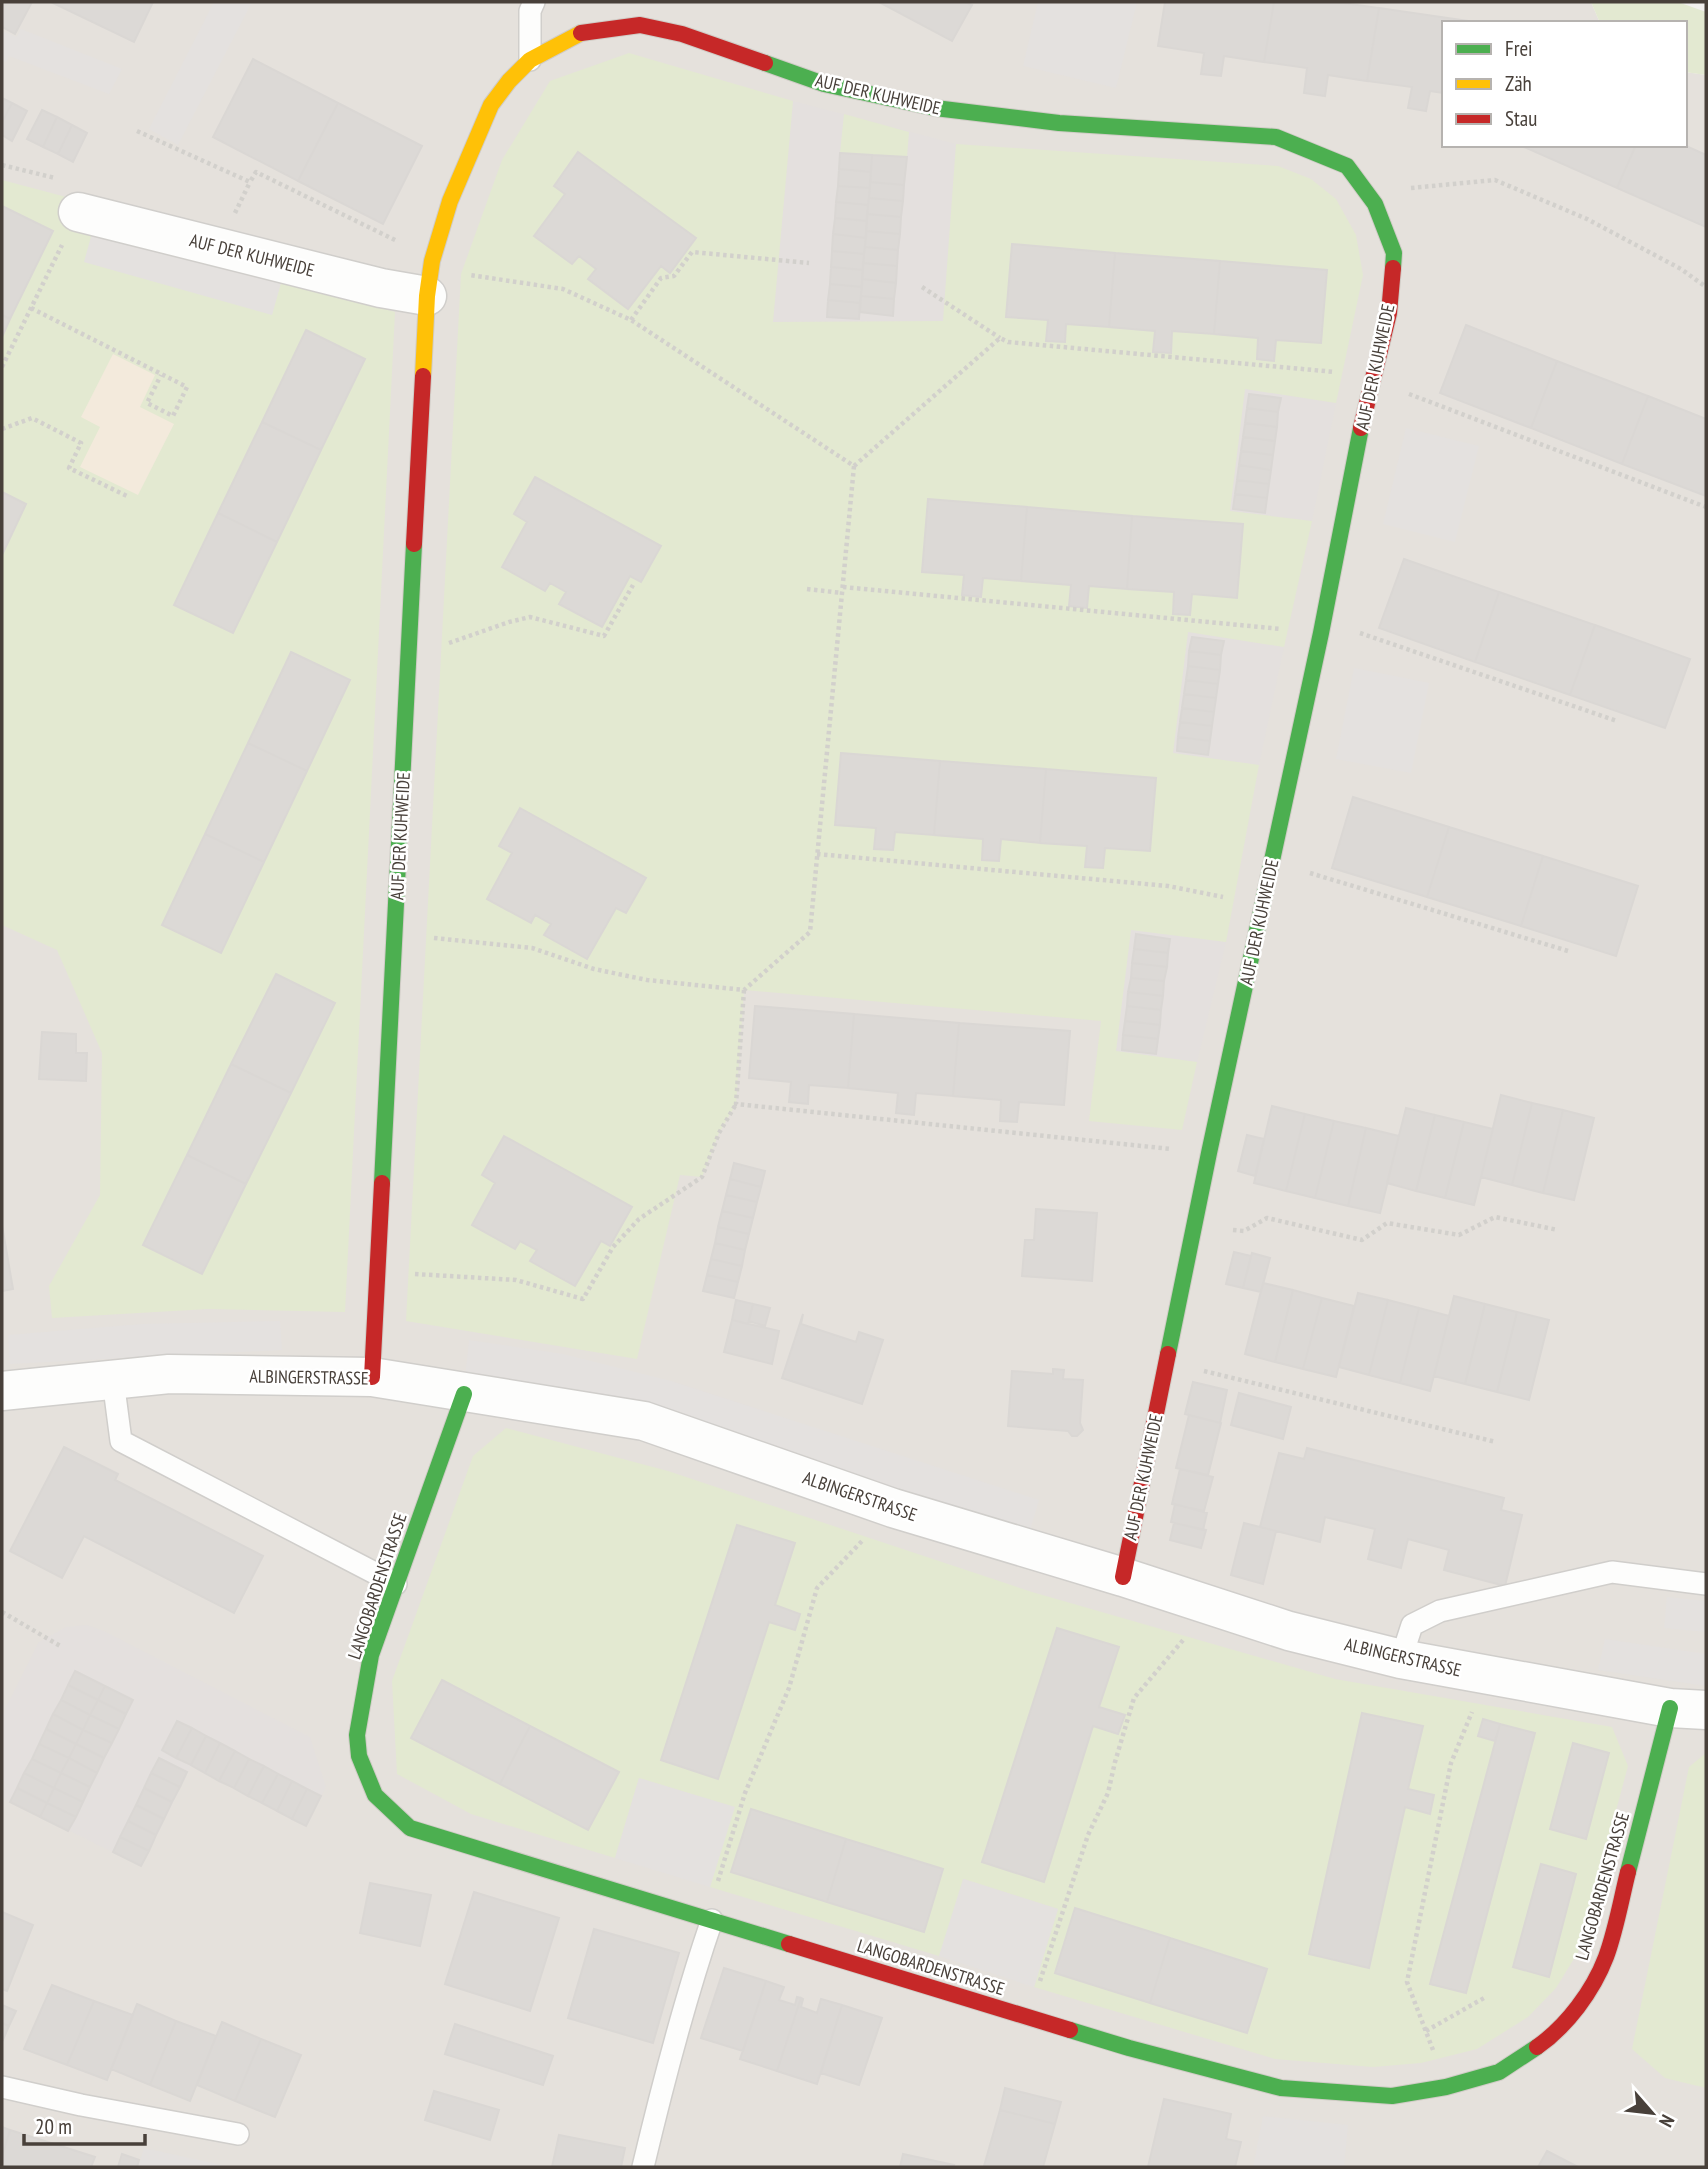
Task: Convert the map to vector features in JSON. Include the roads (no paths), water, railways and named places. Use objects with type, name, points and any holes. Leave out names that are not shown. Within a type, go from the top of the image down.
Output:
[{"type":"street","name":"AUF DER KUHWEIDE","points":[[372,1377],[429,276],[450,201],[491,105],[509,81],[530,60],[578,34],[611,27],[640,25],[682,34],[824,84],[935,108],[1059,123],[1276,137],[1347,166],[1375,204],[1394,253],[1389,313],[1353,463],[1322,626],[1209,1153],[1123,1577]]},
{"type":"street","name":"AUF DER KUHWEIDE","points":[[78,212],[381,288],[429,276]]},
{"type":"street","name":"ALBINGERSTRASSE","points":[[2,1391],[169,1374],[372,1377],[644,1421],[893,1508],[1289,1630],[1401,1660],[1688,1709]]},
{"type":"street","name":"LANGOBARDENSTRASSE","points":[[464,1394],[371,1655],[357,1735],[359,1756],[375,1795],[410,1828],[1129,2048],[1280,2088],[1392,2096],[1446,2087],[1499,2072],[1547,2040],[1584,2000],[1606,1957],[1688,1709]]},
{"type":"lane","points":[[530,60],[530,11],[534,2]]},
{"type":"lane","points":[[113,1380],[121,1441],[396,1584]]},
{"type":"lane","points":[[1401,1660],[1412,1625],[1440,1611],[1612,1572],[1706,1584]]},
{"type":"lane","points":[[643,2167],[663,2082],[709,1919]]},
{"type":"lane","points":[[2,2087],[80,2105],[238,2134]]}]
